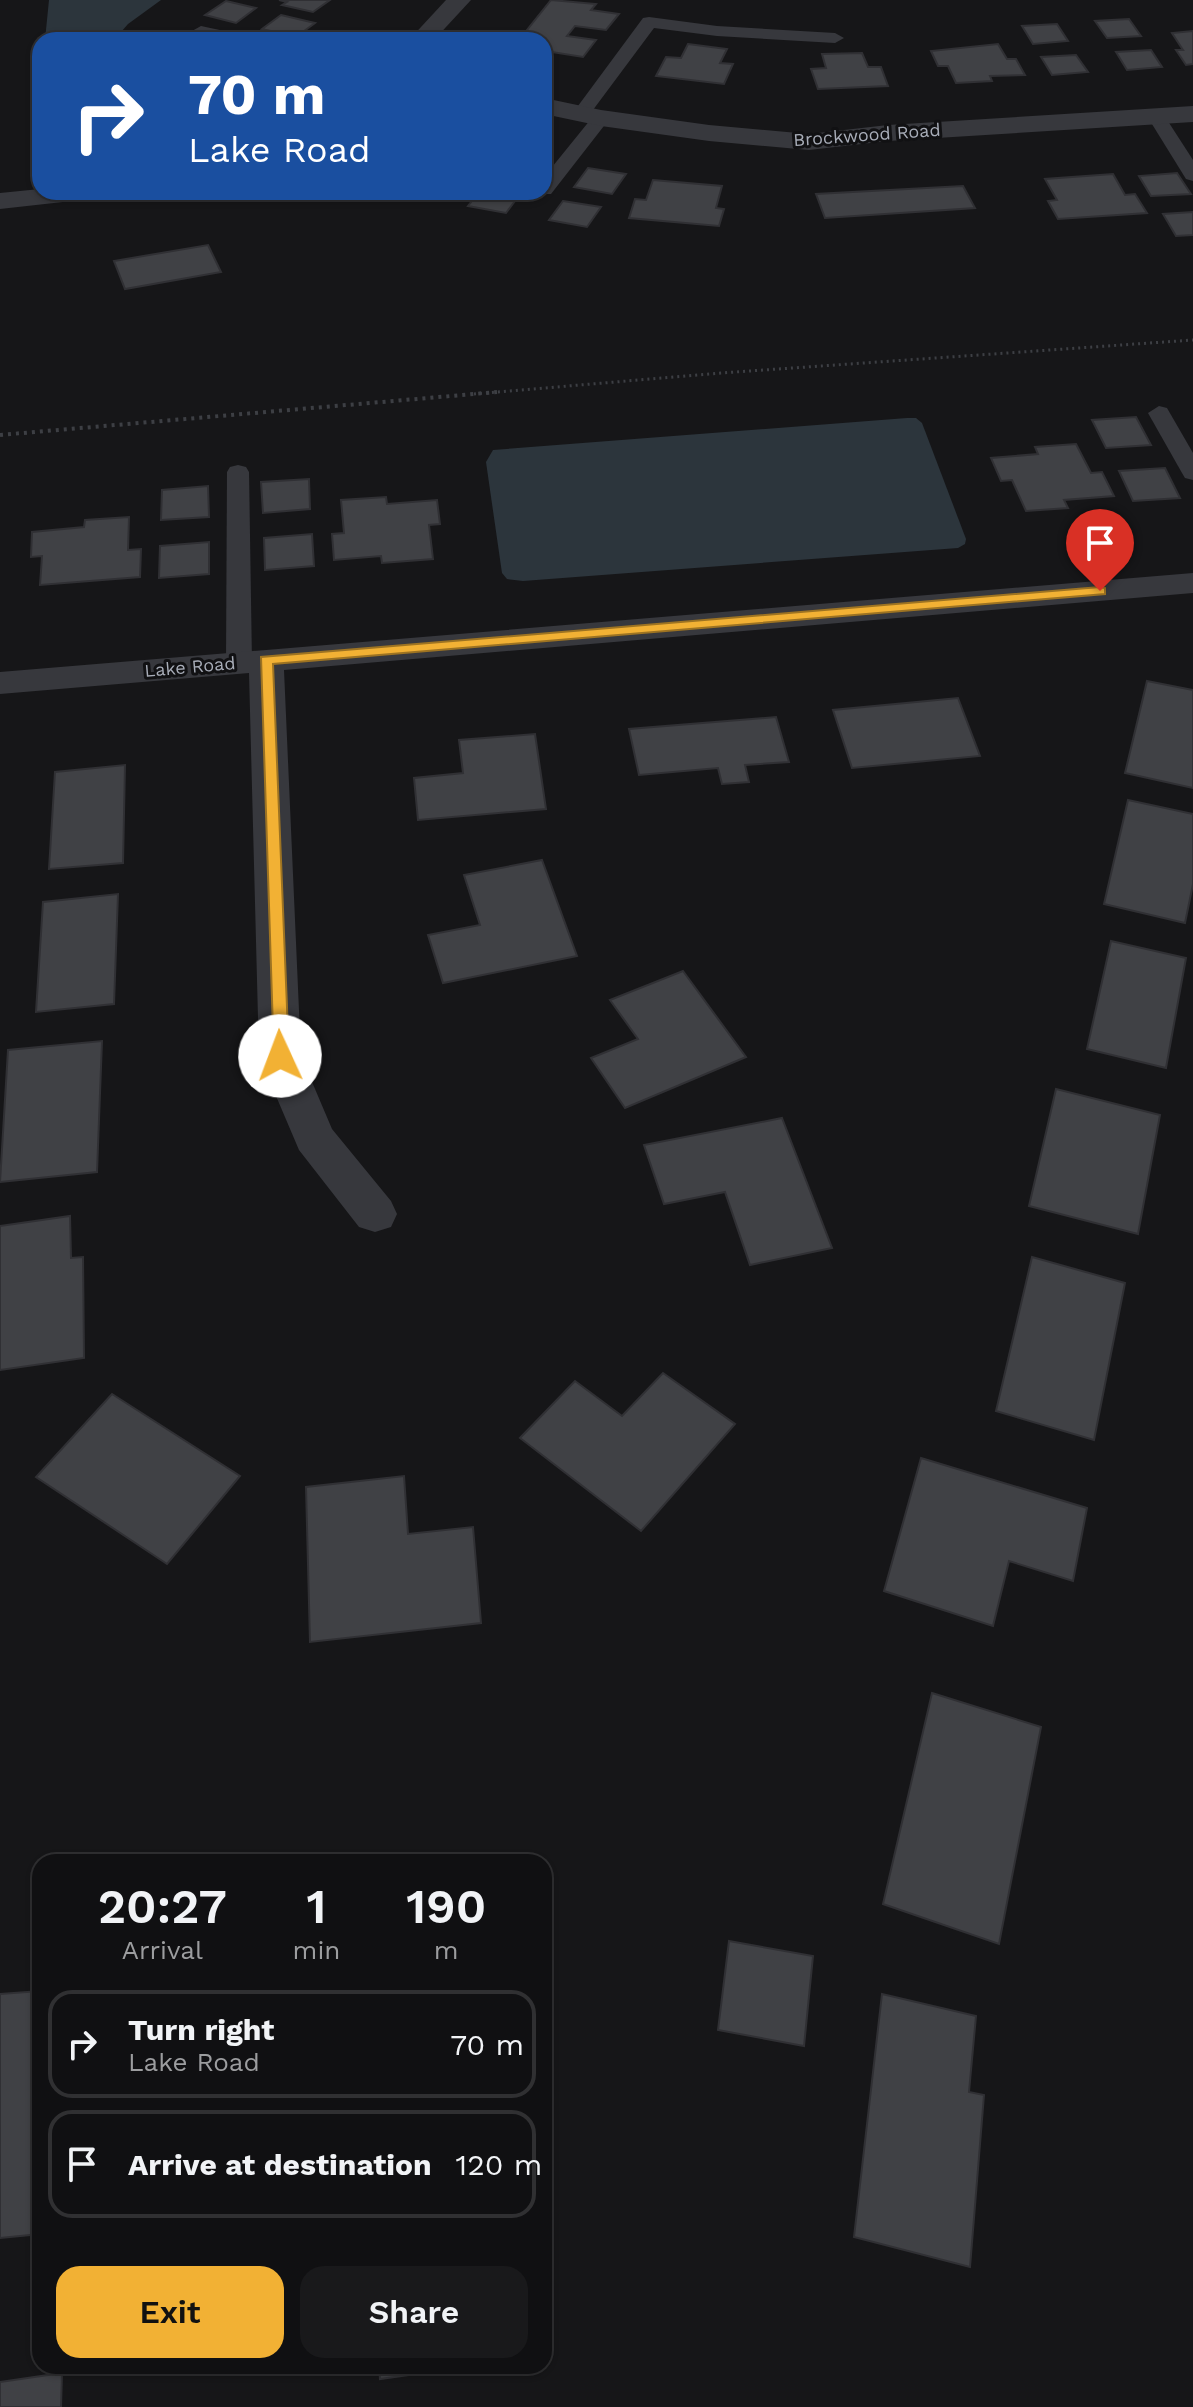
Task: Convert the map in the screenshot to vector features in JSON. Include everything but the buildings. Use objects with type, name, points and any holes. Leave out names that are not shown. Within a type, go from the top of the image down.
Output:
[{"type":"street","points":[[429,32],[459,0]]},
{"type":"street","name":"Brockwood Road","points":[[552,108],[709,133],[809,142],[888,133],[1193,114]]},
{"type":"street","points":[[0,201],[32,197]]},
{"type":"street","name":"Lake Road","points":[[0,683],[1193,583]]},
{"type":"street","points":[[252,662],[280,1056],[314,1138],[375,1214]]},
{"type":"lane","points":[[552,177],[649,22],[717,31],[835,38]]},
{"type":"lane","points":[[201,31],[206,32]]},
{"type":"lane","points":[[1156,116],[1193,175]]},
{"type":"lane","points":[[530,208],[536,200]]},
{"type":"lane","points":[[1159,413],[1193,473]]},
{"type":"lane","points":[[238,472],[252,662]]},
{"type":"path","points":[[0,435],[706,374],[1193,340]]},
{"type":"shaded area","points":[[49,0],[161,0],[121,32],[46,32]]},
{"type":"shaded area","points":[[916,418],[922,423],[966,539],[965,544],[958,548],[523,581],[507,579],[502,573],[486,462],[493,450]]},
{"type":"route","points":[[280,1056],[266,660],[1100,591]]}]
